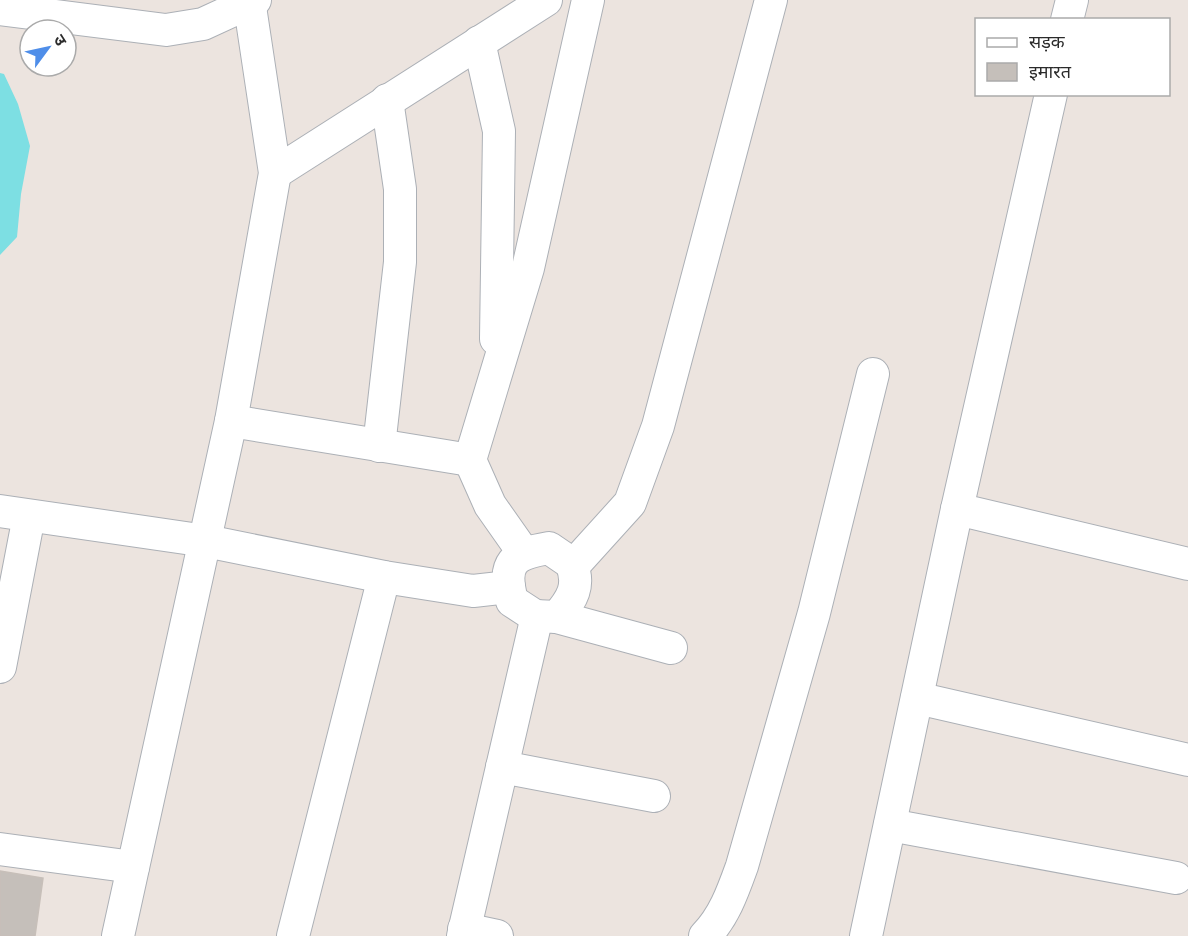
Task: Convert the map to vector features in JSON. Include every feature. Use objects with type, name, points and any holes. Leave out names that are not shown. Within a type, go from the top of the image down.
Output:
[{"type":"street","points":[[275,173],[546,0]]},
{"type":"street","points":[[523,552],[490,505],[470,460],[528,268],[588,0]]},
{"type":"street","points":[[573,566],[630,503],[658,426],[771,0]]},
{"type":"street","points":[[1068,18],[1072,0]]},
{"type":"street","points":[[0,9],[76,9],[166,30],[203,24],[251,1],[275,173],[231,421],[118,936]]},
{"type":"street","points":[[478,42],[499,131],[496,371]]},
{"type":"street","points":[[866,936],[957,509],[1050,96]]},
{"type":"street","points":[[379,446],[400,262],[400,189],[387,100]]},
{"type":"street","points":[[705,936],[714,927],[732,896],[742,866],[814,613],[873,374]]},
{"type":"street","points":[[231,421],[470,460]]},
{"type":"street","points":[[957,509],[1188,564]]},
{"type":"street","points":[[0,667],[14,514],[206,541],[384,577],[474,591],[509,587]]},
{"type":"street","points":[[496,936],[463,932],[502,767],[547,617],[570,602],[576,589],[573,566],[549,548],[523,552],[515,560],[508,574],[512,601],[547,617],[671,648]]},
{"type":"street","points":[[293,936],[384,577]]},
{"type":"street","points":[[917,698],[1188,760]]},
{"type":"street","points":[[502,767],[654,796]]},
{"type":"street","points":[[890,825],[1176,878]]},
{"type":"street","points":[[0,849],[133,867]]},
{"type":"water","points":[[0,73],[4,74],[18,104],[30,146],[21,194],[17,237],[0,255]]},
{"type":"building","points":[[0,871],[43,878],[35,936],[0,936]]}]
